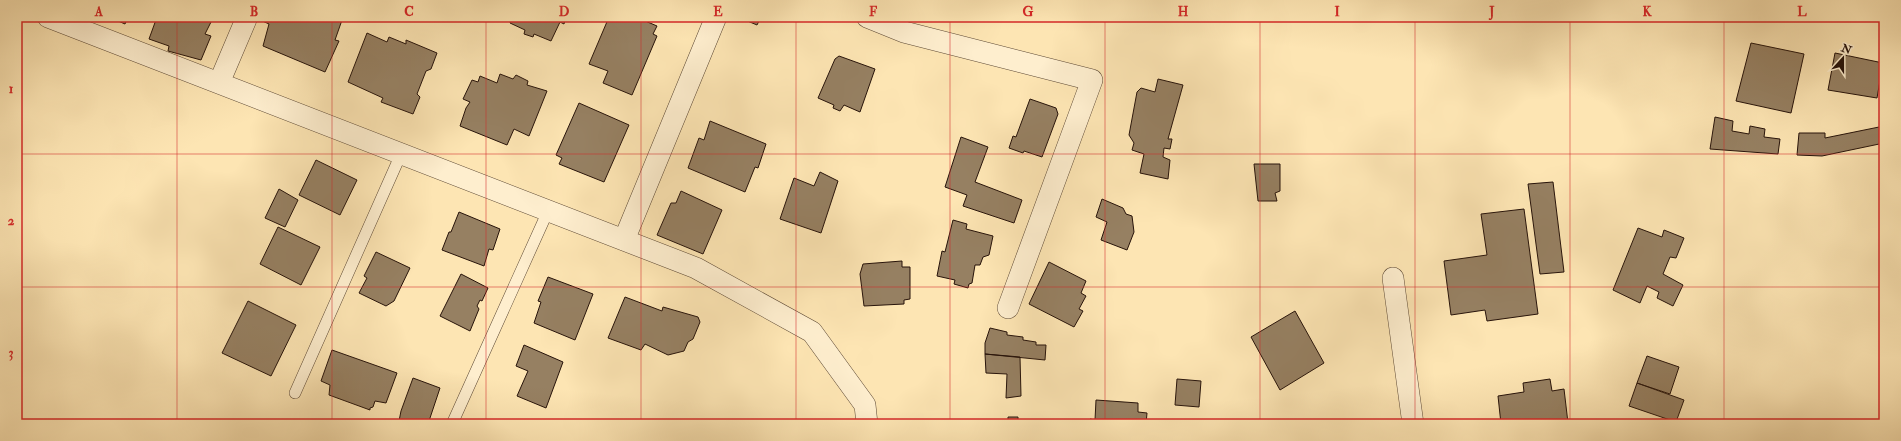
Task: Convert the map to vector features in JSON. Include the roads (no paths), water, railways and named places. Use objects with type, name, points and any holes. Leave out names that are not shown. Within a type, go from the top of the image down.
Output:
[{"type":"street","points":[[48,17],[696,268],[812,332],[865,405],[867,424]]},
{"type":"street","points":[[219,83],[247,17]]},
{"type":"street","points":[[624,240],[716,17]]},
{"type":"street","points":[[867,17],[904,32],[1092,80],[1008,308]]},
{"type":"street","points":[[1393,278],[1413,424]]},
{"type":"lane","points":[[294,393],[401,154]]},
{"type":"lane","points":[[452,424],[548,211]]}]
